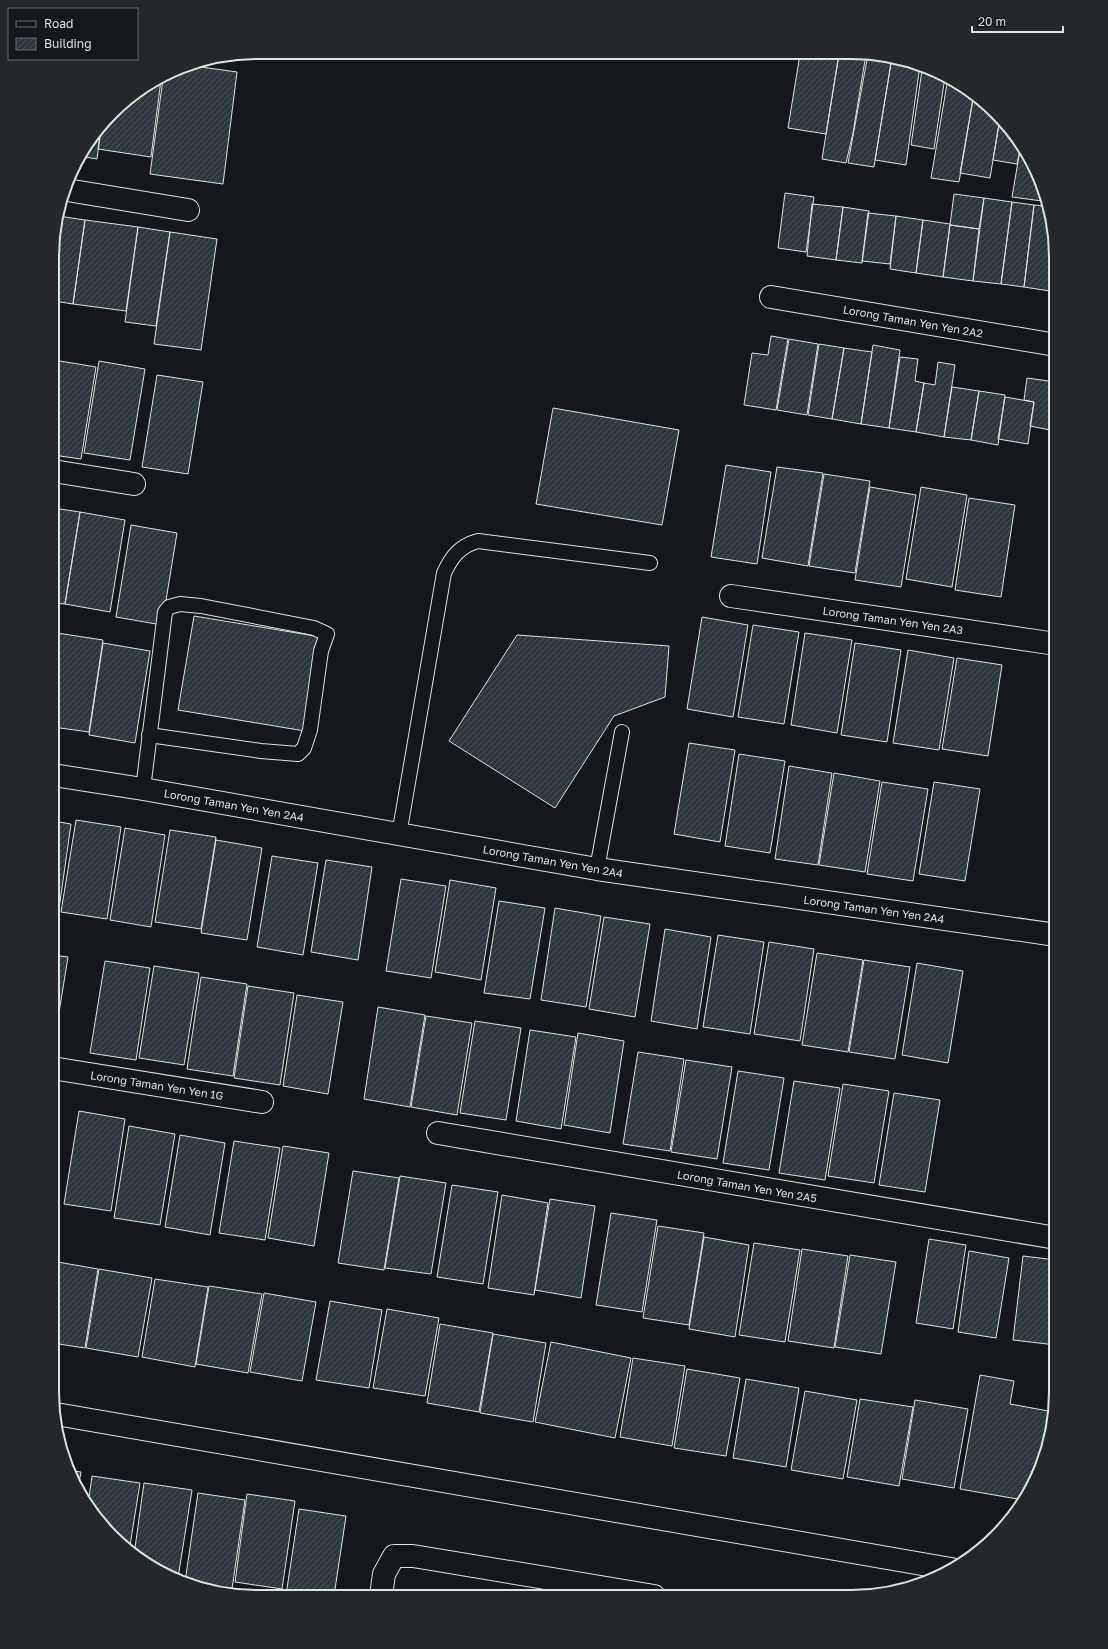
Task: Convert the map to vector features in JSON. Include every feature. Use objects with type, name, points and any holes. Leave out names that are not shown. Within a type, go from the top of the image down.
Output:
[{"type":"street","points":[[71,190],[188,210]]},
{"type":"street","name":"Lorong Taman Yen Yen 2A2","points":[[771,297],[1049,344]]},
{"type":"street","points":[[59,473],[134,484]]},
{"type":"street","name":"Lorong Taman Yen Yen 2A3","points":[[731,596],[1049,643]]},
{"type":"street","name":"Lorong Taman Yen Yen 2A4","points":[[59,776],[143,789],[597,869],[1049,934]]},
{"type":"street","name":"Lorong Taman Yen Yen 1G","points":[[59,1069],[262,1102]]},
{"type":"street","name":"Lorong Taman Yen Yen 2A5","points":[[438,1133],[1049,1237]]},
{"type":"street","points":[[61,1415],[943,1568]]},
{"type":"street","points":[[382,1590],[384,1574],[394,1556],[413,1556],[618,1590]]},
{"type":"lane","points":[[399,835],[444,573],[451,559],[467,544],[478,541],[650,563]]},
{"type":"lane","points":[[143,789],[149,735],[165,612],[170,607],[180,604],[201,606],[314,628],[326,634],[321,651],[310,730],[304,748],[298,754],[261,752],[149,735]]},
{"type":"lane","points":[[597,869],[622,732]]},
{"type":"building","points":[[799,59],[838,59],[826,134],[788,128]]},
{"type":"building","points":[[838,59],[865,59],[853,133],[846,163],[822,159]]},
{"type":"building","points":[[867,59],[891,63],[874,167],[848,163]]},
{"type":"building","points":[[891,63],[919,71],[906,165],[875,160]]},
{"type":"building","points":[[202,67],[237,72],[223,184],[150,174],[162,83],[181,74]]},
{"type":"building","points":[[922,72],[944,82],[934,149],[911,145]]},
{"type":"building","points":[[160,84],[151,157],[98,149],[100,136],[108,126],[136,100]]},
{"type":"building","points":[[947,84],[973,101],[959,182],[931,178]]},
{"type":"building","points":[[973,101],[999,125],[990,178],[960,173]]},
{"type":"building","points":[[999,125],[1019,153],[1017,164],[993,160]]},
{"type":"building","points":[[100,136],[97,159],[86,157]]},
{"type":"building","points":[[1019,153],[1029,169],[1040,201],[1012,197]]},
{"type":"building","points":[[785,193],[814,197],[806,252],[778,248]]},
{"type":"building","points":[[954,194],[984,198],[979,229],[950,225]]},
{"type":"building","points":[[984,198],[1012,202],[1001,284],[973,281]]},
{"type":"building","points":[[1012,202],[1034,205],[1024,287],[1001,284]]},
{"type":"building","points":[[812,204],[843,207],[836,260],[807,256]]},
{"type":"building","points":[[1034,205],[1042,206],[1049,244],[1049,291],[1024,287]]},
{"type":"building","points":[[843,207],[869,211],[862,263],[836,260]]},
{"type":"building","points":[[868,213],[896,216],[890,264],[862,261]]},
{"type":"building","points":[[896,216],[923,220],[916,273],[890,269]]},
{"type":"building","points":[[63,217],[85,220],[73,304],[59,302],[59,244]]},
{"type":"building","points":[[85,220],[138,227],[126,311],[73,304]]},
{"type":"building","points":[[923,220],[950,224],[943,277],[916,273]]},
{"type":"building","points":[[950,225],[979,229],[973,281],[943,277]]},
{"type":"building","points":[[138,227],[170,232],[156,326],[125,322]]},
{"type":"building","points":[[170,232],[217,239],[201,350],[154,344]]},
{"type":"building","points":[[771,336],[788,339],[776,410],[744,405],[752,353],[768,355]]},
{"type":"building","points":[[789,339],[818,344],[807,415],[777,410]]},
{"type":"building","points":[[819,344],[844,348],[832,419],[808,415]]},
{"type":"building","points":[[873,345],[900,350],[889,428],[861,424]]},
{"type":"building","points":[[844,348],[872,352],[861,424],[832,419]]},
{"type":"building","points":[[900,357],[918,359],[915,381],[924,383],[916,432],[889,428]]},
{"type":"building","points":[[59,361],[96,367],[81,459],[59,456]]},
{"type":"building","points":[[99,361],[145,369],[130,460],[84,453]]},
{"type":"building","points":[[938,362],[955,365],[944,437],[916,432],[924,383],[935,385]]},
{"type":"building","points":[[157,375],[203,382],[188,474],[142,467]]},
{"type":"building","points":[[1027,378],[1049,381],[1049,430],[1030,426],[1034,402],[1024,400]]},
{"type":"building","points":[[952,387],[979,391],[971,440],[944,437]]},
{"type":"building","points":[[979,391],[1005,395],[998,445],[971,440]]},
{"type":"building","points":[[1005,397],[1034,402],[1028,444],[998,439]]},
{"type":"building","points":[[553,408],[679,430],[662,525],[536,504]]},
{"type":"building","points":[[726,465],[771,472],[757,564],[711,557]]},
{"type":"building","points":[[777,467],[823,473],[808,566],[762,558]]},
{"type":"building","points":[[824,474],[870,481],[855,573],[809,566]]},
{"type":"building","points":[[870,487],[916,495],[901,587],[855,580]]},
{"type":"building","points":[[921,487],[967,495],[952,587],[906,579]]},
{"type":"building","points":[[969,498],[1015,505],[1001,597],[955,590]]},
{"type":"building","points":[[59,509],[80,512],[65,604],[59,604]]},
{"type":"building","points":[[80,512],[125,520],[110,612],[65,604]]},
{"type":"building","points":[[131,525],[177,533],[162,625],[116,617]]},
{"type":"building","points":[[194,616],[321,637],[305,731],[178,710]]},
{"type":"building","points":[[702,617],[748,625],[733,717],[687,709]]},
{"type":"building","points":[[753,625],[799,632],[784,724],[738,717]]},
{"type":"building","points":[[59,633],[103,640],[89,732],[59,728]]},
{"type":"building","points":[[805,633],[852,640],[837,733],[791,725]]},
{"type":"building","points":[[517,635],[669,646],[665,697],[614,716],[555,808],[449,741]]},
{"type":"building","points":[[103,643],[150,651],[135,743],[89,735]]},
{"type":"building","points":[[855,643],[901,650],[887,742],[841,735]]},
{"type":"building","points":[[908,650],[954,658],[939,750],[893,743]]},
{"type":"building","points":[[957,658],[1002,665],[988,756],[942,749]]},
{"type":"building","points":[[689,743],[735,750],[720,842],[674,834]]},
{"type":"building","points":[[739,754],[785,761],[770,853],[725,846]]},
{"type":"building","points":[[789,766],[832,773],[818,865],[775,859]]},
{"type":"building","points":[[834,773],[880,781],[865,872],[819,865]]},
{"type":"building","points":[[882,782],[928,789],[913,881],[867,874]]},
{"type":"building","points":[[934,782],[980,789],[965,881],[919,874]]},
{"type":"building","points":[[76,820],[121,827],[107,919],[61,912]]},
{"type":"building","points":[[59,822],[71,824],[59,909]]},
{"type":"building","points":[[125,828],[165,835],[151,927],[110,920]]},
{"type":"building","points":[[170,830],[216,837],[201,929],[155,922]]},
{"type":"building","points":[[216,840],[262,848],[247,940],[201,933]]},
{"type":"building","points":[[272,856],[318,863],[303,955],[257,947]]},
{"type":"building","points":[[326,860],[372,867],[358,960],[311,952]]},
{"type":"building","points":[[401,879],[446,886],[431,978],[386,971]]},
{"type":"building","points":[[450,880],[496,888],[481,980],[435,972]]},
{"type":"building","points":[[499,901],[545,908],[530,999],[484,993]]},
{"type":"building","points":[[555,908],[601,916],[586,1007],[541,1000]]},
{"type":"building","points":[[604,917],[650,924],[635,1017],[589,1009]]},
{"type":"building","points":[[665,929],[711,937],[697,1029],[651,1021]]},
{"type":"building","points":[[718,935],[764,942],[750,1034],[703,1027]]},
{"type":"building","points":[[769,942],[814,949],[800,1041],[754,1034]]},
{"type":"building","points":[[817,953],[863,960],[848,1052],[802,1045]]},
{"type":"building","points":[[59,956],[68,957],[59,1013]]},
{"type":"building","points":[[864,960],[910,967],[895,1059],[849,1052]]},
{"type":"building","points":[[105,961],[150,968],[136,1060],[90,1053]]},
{"type":"building","points":[[917,963],[963,971],[948,1063],[902,1055]]},
{"type":"building","points":[[154,966],[199,973],[184,1065],[139,1058]]},
{"type":"building","points":[[201,977],[247,984],[233,1076],[187,1069]]},
{"type":"building","points":[[248,986],[294,993],[280,1085],[234,1078]]},
{"type":"building","points":[[297,995],[343,1002],[328,1094],[283,1086]]},
{"type":"building","points":[[378,1007],[425,1015],[410,1107],[364,1099]]},
{"type":"building","points":[[426,1016],[472,1023],[457,1115],[411,1107]]},
{"type":"building","points":[[475,1021],[521,1028],[506,1120],[460,1113]]},
{"type":"building","points":[[530,1030],[576,1037],[561,1129],[516,1121]]},
{"type":"building","points":[[578,1033],[624,1041],[610,1133],[564,1125]]},
{"type":"building","points":[[638,1052],[684,1059],[670,1151],[623,1144]]},
{"type":"building","points":[[686,1060],[732,1067],[717,1159],[671,1152]]},
{"type":"building","points":[[738,1071],[784,1078],[769,1170],[723,1163]]},
{"type":"building","points":[[794,1081],[840,1088],[825,1180],[779,1173]]},
{"type":"building","points":[[843,1084],[889,1091],[874,1183],[828,1176]]},
{"type":"building","points":[[894,1093],[940,1100],[925,1192],[879,1185]]},
{"type":"building","points":[[79,1111],[125,1119],[111,1211],[64,1204]]},
{"type":"building","points":[[129,1126],[175,1134],[160,1225],[114,1218]]},
{"type":"building","points":[[180,1135],[225,1143],[210,1235],[165,1227]]},
{"type":"building","points":[[234,1141],[280,1148],[265,1240],[219,1233]]},
{"type":"building","points":[[283,1146],[329,1153],[314,1246],[268,1238]]},
{"type":"building","points":[[353,1171],[399,1178],[384,1270],[338,1263]]},
{"type":"building","points":[[400,1176],[446,1183],[431,1274],[385,1268]]},
{"type":"building","points":[[452,1185],[498,1192],[483,1284],[437,1277]]},
{"type":"building","points":[[502,1195],[548,1203],[534,1295],[488,1288]]},
{"type":"building","points":[[550,1199],[595,1206],[581,1298],[535,1290]]},
{"type":"building","points":[[611,1213],[657,1220],[642,1312],[596,1305]]},
{"type":"building","points":[[658,1226],[704,1233],[689,1325],[643,1318]]},
{"type":"building","points":[[704,1237],[749,1245],[735,1337],[689,1329]]},
{"type":"building","points":[[929,1239],[966,1245],[953,1329],[916,1323]]},
{"type":"building","points":[[754,1243],[800,1250],[785,1342],[739,1335]]},
{"type":"building","points":[[802,1249],[848,1256],[834,1348],[788,1341]]},
{"type":"building","points":[[969,1251],[1009,1258],[996,1338],[958,1332]]},
{"type":"building","points":[[850,1255],[896,1262],[881,1354],[835,1347]]},
{"type":"building","points":[[1023,1256],[1049,1259],[1049,1344],[1013,1340]]},
{"type":"building","points":[[59,1262],[98,1269],[85,1348],[59,1344]]},
{"type":"building","points":[[99,1269],[152,1278],[138,1357],[86,1348]]},
{"type":"building","points":[[155,1279],[208,1287],[195,1367],[142,1357]]},
{"type":"building","points":[[209,1286],[262,1294],[248,1373],[196,1364]]},
{"type":"building","points":[[264,1293],[316,1302],[302,1381],[250,1372]]},
{"type":"building","points":[[330,1301],[382,1310],[369,1388],[316,1380]]},
{"type":"building","points":[[387,1309],[439,1318],[425,1396],[373,1388]]},
{"type":"building","points":[[440,1324],[493,1333],[479,1412],[427,1403]]},
{"type":"building","points":[[493,1334],[546,1343],[533,1422],[480,1413]]},
{"type":"building","points":[[551,1342],[631,1358],[615,1438],[535,1422]]},
{"type":"building","points":[[633,1358],[685,1366],[672,1446],[620,1437]]},
{"type":"building","points":[[687,1369],[740,1378],[726,1456],[674,1448]]},
{"type":"building","points":[[980,1375],[1014,1381],[1010,1404],[1048,1411],[1042,1443],[1029,1480],[1018,1499],[960,1489]]},
{"type":"building","points":[[746,1379],[799,1388],[786,1467],[733,1458]]},
{"type":"building","points":[[805,1391],[857,1400],[843,1479],[791,1470]]},
{"type":"building","points":[[860,1399],[913,1407],[899,1486],[847,1477]]},
{"type":"building","points":[[915,1400],[968,1409],[954,1488],[902,1479]]},
{"type":"building","points":[[75,1471],[81,1472],[79,1481]]},
{"type":"building","points":[[92,1476],[140,1483],[130,1544],[108,1523],[89,1497]]},
{"type":"building","points":[[144,1483],[192,1490],[179,1574],[147,1557],[135,1548]]},
{"type":"building","points":[[198,1493],[245,1500],[232,1588],[218,1586],[186,1577]]},
{"type":"building","points":[[247,1494],[295,1501],[282,1589],[235,1582]]},
{"type":"building","points":[[299,1509],[346,1516],[335,1590],[287,1590]]}]
